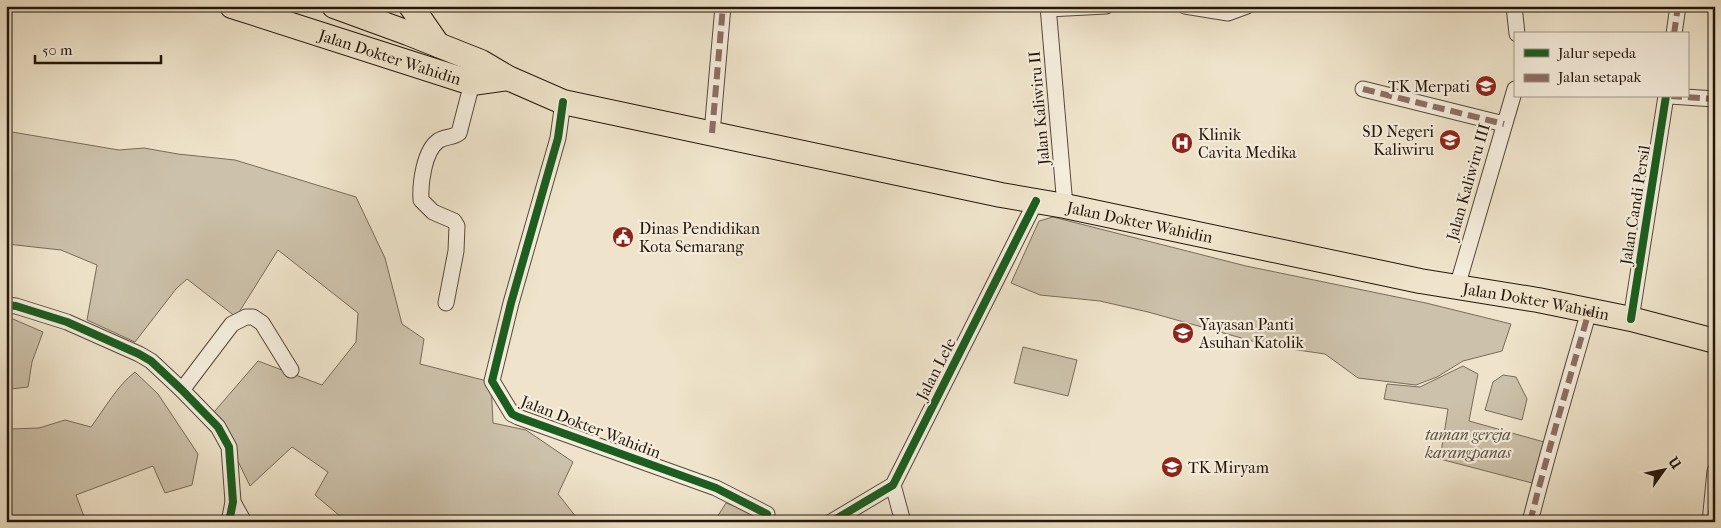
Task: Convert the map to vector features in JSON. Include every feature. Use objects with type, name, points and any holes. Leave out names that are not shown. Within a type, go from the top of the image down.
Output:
[{"type":"highway","name":"Jalan Dokter Wahidin","points":[[232,6],[281,13],[472,83],[508,78]]},
{"type":"highway","name":"Jalan Dokter Wahidin","points":[[334,6],[481,62],[508,78],[563,102],[1001,196],[1065,206],[1420,281],[1538,300],[1631,319],[1715,341]]},
{"type":"highway","points":[[411,6],[438,45]]},
{"type":"street","points":[[712,133],[723,6]]},
{"type":"street","points":[[1048,8],[1106,6]]},
{"type":"street","points":[[1185,6],[1228,13],[1247,6]]},
{"type":"street","points":[[1514,6],[1517,32]]},
{"type":"street","points":[[1674,32],[1678,6]]},
{"type":"street","name":"Jalan Kaliwiru II","points":[[1048,8],[1065,206]]},
{"type":"street","points":[[446,302],[456,251],[457,226],[454,221],[433,212],[421,200],[420,187],[428,154],[433,145],[439,140],[456,136],[459,132],[472,83]]},
{"type":"street","points":[[1363,89],[1504,124]]},
{"type":"street","name":"Jalan Kaliwiru III","points":[[1457,287],[1514,91]]},
{"type":"street","points":[[1688,97],[1715,99]]},
{"type":"street","name":"Jalan Candi Persil","points":[[1631,319],[1666,98]]},
{"type":"street","name":"Jalan Dokter Wahidin","points":[[563,102],[558,138],[511,303],[492,381],[508,409],[518,417],[716,488],[767,514]]},
{"type":"street","name":"Jalan Lele","points":[[893,485],[1036,201]]},
{"type":"street","points":[[6,305],[67,322],[139,354],[150,361],[182,390],[218,427],[229,447],[233,502],[229,522]]},
{"type":"street","points":[[1530,522],[1553,432],[1566,394],[1589,311]]},
{"type":"street","points":[[182,390],[232,324],[246,317],[253,317],[262,324],[291,370]]},
{"type":"street","points":[[1710,522],[1715,471]]},
{"type":"street","points":[[831,522],[893,485],[903,522]]},
{"type":"street","points":[[233,502],[244,522]]},
{"type":"green space","points":[[6,131],[119,150],[144,148],[178,154],[235,160],[356,197],[385,258],[402,324],[424,339],[420,364],[491,382],[493,423],[526,430],[573,462],[558,494],[580,522],[347,522],[315,495],[328,472],[292,447],[250,486],[214,412],[258,361],[322,385],[356,342],[358,313],[278,250],[236,317],[187,279],[176,289],[135,342],[87,320],[97,265],[61,250],[7,244],[6,246]]},
{"type":"green space","points":[[1053,217],[1246,266],[1426,303],[1511,324],[1502,351],[1463,361],[1437,377],[1416,385],[1358,378],[1325,354],[1270,346],[1148,312],[1100,301],[1040,295],[1011,283],[1039,221]]},
{"type":"green space","points":[[6,316],[43,332],[32,362],[28,387],[11,389],[8,417],[11,429],[39,428],[65,420],[91,427],[117,391],[135,372],[158,394],[198,454],[192,485],[165,493],[153,466],[76,495],[86,522],[6,522]]},
{"type":"green space","points":[[1023,347],[1077,360],[1068,396],[1014,383]]},
{"type":"green space","name":"taman gereja karangpanas","points":[[1463,366],[1478,374],[1469,421],[1544,442],[1532,483],[1440,459],[1448,409],[1384,399],[1387,384],[1420,387]]},
{"type":"green space","points":[[1503,375],[1516,377],[1527,399],[1522,420],[1485,410],[1493,382]]},
{"type":"green space","points":[[726,503],[753,513],[766,522],[714,522]]},
{"type":"marked path","points":[[712,133],[723,6]]},
{"type":"marked path","points":[[1674,32],[1678,6]]},
{"type":"marked path","points":[[1363,89],[1504,124]]},
{"type":"marked path","points":[[1688,97],[1715,99]]},
{"type":"marked path","points":[[1530,522],[1589,311]]},
{"type":"marked path","points":[[1710,522],[1715,471]]},
{"type":"cycle path","points":[[1631,319],[1666,98]]},
{"type":"cycle path","points":[[563,102],[558,138],[511,303],[492,381],[512,414],[518,417],[716,488],[767,514]]},
{"type":"cycle path","points":[[831,522],[893,485],[1036,201]]},
{"type":"cycle path","points":[[6,305],[16,306],[67,322],[139,354],[151,361],[182,390],[218,427],[229,447],[233,502],[229,522]]},
{"type":"place","name":"TK Merpati","points":[[1486,86]]},
{"type":"place","name":"SD Negeri Kaliwiru","points":[[1450,140]]},
{"type":"place","name":"Klinik Cavita Medika","points":[[1182,143]]},
{"type":"place","name":"Dinas Pendidikan Kota Semarang","points":[[623,237]]},
{"type":"place","name":"Yayasan Panti Asuhan Katolik","points":[[1183,333]]},
{"type":"place","name":"TK Miryam","points":[[1172,467]]}]
